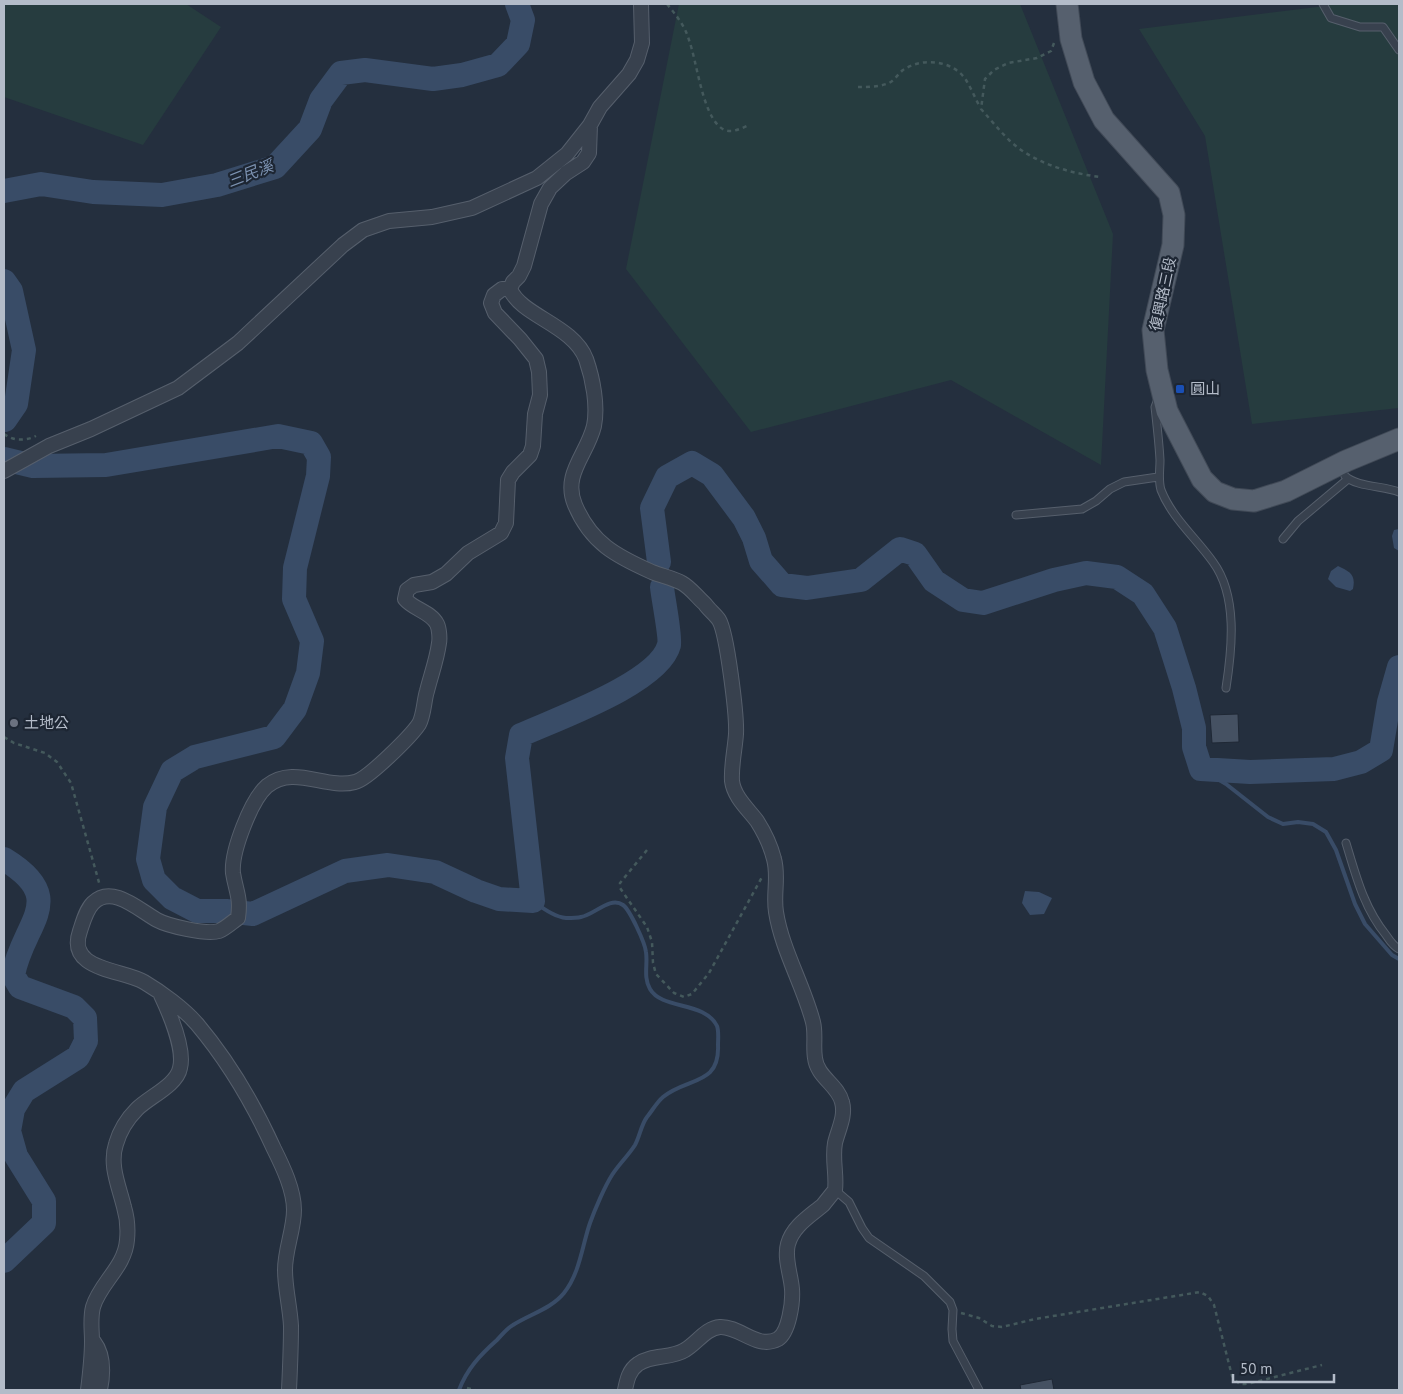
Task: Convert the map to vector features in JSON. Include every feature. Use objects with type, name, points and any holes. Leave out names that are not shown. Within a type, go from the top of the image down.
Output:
[{"type":"main road","name":"復興路三段","points":[[1067,4],[1071,39],[1084,82],[1104,120],[1169,193],[1174,215],[1174,245],[1153,330],[1157,370],[1167,411],[1202,479],[1216,492],[1233,499],[1254,501],[1342,473],[1399,438]]},
{"type":"street","points":[[5,471],[34,454],[178,388],[238,343],[343,245],[363,230],[389,221],[432,217],[472,208],[536,178],[567,154],[590,125],[600,107],[629,74],[637,60],[642,43],[641,4]]},
{"type":"street","points":[[590,125],[588,153],[583,162],[566,173],[550,188],[540,204],[524,266],[519,276],[512,282],[510,289],[522,304],[566,334],[578,346],[585,358],[596,408],[594,425],[590,440],[570,481],[575,506],[592,534],[605,548],[654,572],[684,584],[717,616],[722,625],[737,731],[732,779],[734,789],[743,805],[757,822],[774,859],[777,878],[776,913],[813,1024],[814,1058],[818,1070],[839,1095],[843,1104],[843,1114],[834,1144],[835,1190],[824,1204],[797,1227],[788,1244],[787,1256],[793,1292],[789,1321],[779,1338],[768,1342],[756,1340],[728,1328],[720,1327],[709,1330],[686,1350],[674,1356],[650,1359],[639,1363],[631,1371],[625,1390]]},
{"type":"street","points":[[289,1390],[290,1326],[285,1271],[286,1251],[292,1228],[294,1209],[290,1188],[282,1166],[258,1115],[236,1075],[196,1023],[159,992],[142,981],[92,964],[82,956],[78,947],[78,936],[87,912],[93,903],[104,897],[119,898],[158,921],[195,931],[218,931],[239,911],[233,858],[241,832],[266,788],[277,779],[289,777],[302,777],[346,785],[358,782],[390,755],[419,723],[440,642],[438,625],[432,618],[410,605],[405,598],[407,590],[414,585],[432,582],[446,574],[468,553],[501,533],[506,523],[508,480],[513,472],[530,455],[533,446],[535,414],[540,395],[539,372],[536,359],[495,313],[491,303],[494,295],[502,289],[510,289]]},
{"type":"street","points":[[88,1390],[92,1339],[91,1317],[94,1305],[124,1254],[127,1241],[125,1208],[113,1168],[115,1146],[122,1127],[138,1108],[177,1076],[181,1067],[179,1044],[171,1017],[159,992]]},
{"type":"street","points":[[92,1339],[100,1350],[102,1380],[100,1390]]},
{"type":"lane","points":[[1324,4],[1331,18],[1360,26],[1382,27],[1399,50]]},
{"type":"lane","points":[[1161,391],[1155,407],[1160,462],[1158,477],[1161,490],[1169,508],[1214,563],[1223,580],[1232,633],[1226,688]]},
{"type":"lane","points":[[1283,539],[1342,473],[1399,492]]},
{"type":"lane","points":[[1016,515],[1082,509],[1096,501],[1110,489],[1124,482],[1158,477]]},
{"type":"lane","points":[[1346,843],[1360,889],[1369,909],[1379,927],[1395,947],[1399,949]]},
{"type":"lane","points":[[835,1190],[849,1202],[869,1238],[924,1276],[950,1302],[953,1310],[953,1341],[979,1390]]},
{"type":"path","points":[[667,4],[677,15],[689,39],[709,112],[720,128],[733,132],[749,125]]},
{"type":"path","points":[[981,108],[986,79],[994,70],[1008,63],[1037,58],[1051,51],[1054,43]]},
{"type":"path","points":[[858,87],[882,86],[892,82],[904,70],[916,64],[932,61],[953,68],[966,79],[981,108],[1010,142],[1033,157],[1073,173],[1100,177]]},
{"type":"path","points":[[4,736],[14,744],[45,753],[57,762],[70,783],[104,897]]},
{"type":"path","points":[[646,850],[620,882],[620,888],[647,928],[652,942],[653,963],[656,974],[674,993],[684,997],[692,994],[710,974],[755,888],[774,859]]},
{"type":"path","points":[[953,1310],[979,1318],[992,1326],[1002,1327],[1035,1319],[1200,1292],[1208,1296],[1214,1305],[1232,1376],[1236,1382],[1242,1385],[1322,1365]]},
{"type":"path","points":[[467,1388],[475,1390]]},
{"type":"green space","points":[[4,4],[186,4],[221,27],[143,145],[4,97]]},
{"type":"green space","points":[[679,4],[1020,4],[1113,234],[1101,465],[951,380],[751,432],[626,269]]},
{"type":"green space","points":[[1326,4],[1399,4],[1399,408],[1252,424],[1205,136],[1139,29],[1325,6]]},
{"type":"water","points":[[1399,529],[1399,551],[1394,548],[1392,536],[1394,530]]},
{"type":"water","points":[[1338,566],[1349,572],[1353,577],[1353,589],[1350,591],[1336,587],[1328,579],[1331,571]]},
{"type":"water","points":[[1025,891],[1039,892],[1052,898],[1044,914],[1030,915],[1022,903]]},
{"type":"building","points":[[1238,714],[1239,742],[1212,743],[1210,715]]},
{"type":"building","points":[[1052,1379],[1054,1390],[1021,1390],[1020,1385]]},
{"type":"waterway","name":"三民溪","points":[[4,191],[41,184],[93,192],[162,195],[217,185],[275,167],[310,129],[321,100],[341,73],[365,70],[433,79],[462,75],[498,65],[518,44],[523,20],[517,4]]},
{"type":"waterway","name":"三民溪","points":[[4,281],[11,291],[24,350],[16,404],[5,420]]},
{"type":"waterway","points":[[4,459],[33,466],[106,465],[278,436],[311,443],[319,457],[318,476],[295,568],[294,599],[312,641],[308,673],[295,709],[274,737],[195,757],[172,771],[155,807],[148,859],[154,880],[172,898],[197,911],[226,911],[253,914],[345,871],[388,865],[435,872],[476,891],[499,899],[533,901],[517,758],[521,735],[581,710],[627,686],[647,673],[661,659],[669,645],[662,587]]},
{"type":"waterway","points":[[659,562],[652,508],[667,477],[692,463],[712,475],[744,518],[754,538],[761,561],[782,585],[807,588],[861,580],[900,549],[915,554],[934,581],[963,600],[983,603],[1054,580],[1086,573],[1117,577],[1143,594],[1165,628],[1184,688],[1194,728],[1194,747],[1201,769],[1250,772],[1334,769],[1361,762],[1381,750],[1389,702],[1399,667]]},
{"type":"waterway","points":[[1201,769],[1226,784],[1268,817],[1283,824],[1298,822],[1313,824],[1326,832],[1336,850],[1355,904],[1365,924],[1392,955],[1399,959]]},
{"type":"waterway","points":[[4,859],[24,873],[35,887],[38,899],[37,912],[18,956],[13,975],[20,987],[74,1007],[85,1018],[86,1041],[78,1057],[24,1091],[13,1109],[9,1131],[16,1156],[44,1201],[44,1223],[4,1261]]},
{"type":"waterway","points":[[459,1390],[466,1375],[475,1363],[511,1326],[547,1307],[564,1293],[574,1277],[590,1223],[603,1191],[615,1171],[635,1145],[643,1123],[663,1097],[708,1074],[714,1068],[717,1058],[718,1030],[711,1018],[694,1009],[664,1000],[656,996],[650,989],[647,980],[645,948],[633,920],[623,905],[618,903],[607,904],[586,916],[566,918],[553,914],[533,901]]},
{"type":"place","name":"圓山","points":[[1180,389]]},
{"type":"place","name":"土地公","points":[[14,723]]}]
